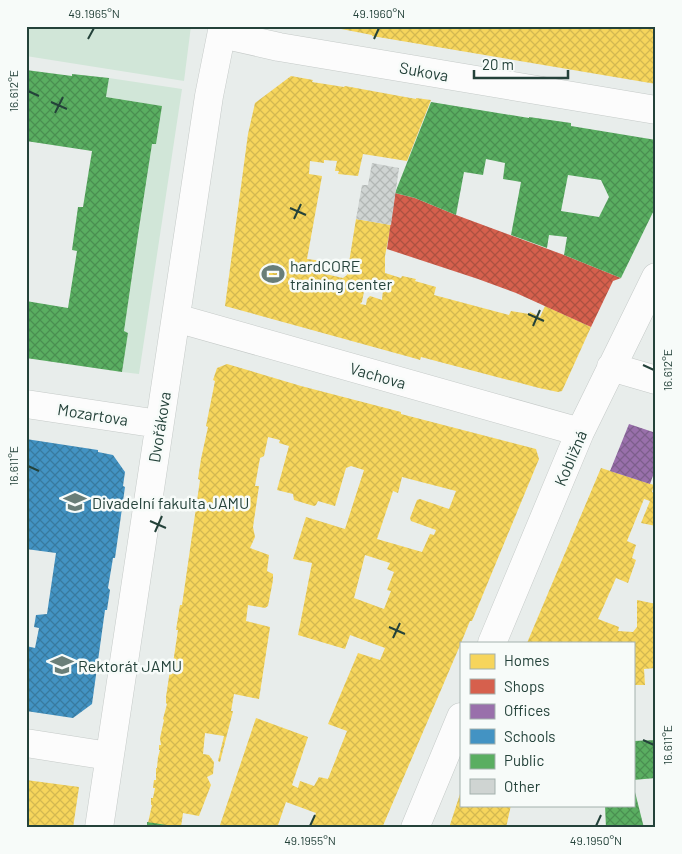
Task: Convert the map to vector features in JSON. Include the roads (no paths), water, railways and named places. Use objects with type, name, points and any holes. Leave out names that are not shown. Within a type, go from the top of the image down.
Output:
[{"type":"street","name":"Sukova","points":[[222,30],[279,47],[656,110]]},
{"type":"street","name":"Dvořákova","points":[[99,828],[209,96],[222,30]]},
{"type":"street","name":"Kobližná","points":[[492,642],[580,432],[656,277]]},
{"type":"street","name":"Vachova","points":[[176,318],[580,432]]},
{"type":"street","points":[[611,367],[656,380]]},
{"type":"street","name":"Mozartova","points":[[26,404],[159,424]]},
{"type":"street","points":[[415,828],[460,720]]},
{"type":"street","points":[[26,743],[109,756]]},
{"type":"place","name":"hardCORE training center","points":[[273,274]]},
{"type":"place","name":"Divadelní fakulta JAMU","points":[[75,502]]},
{"type":"place","name":"Rektorát JAMU","points":[[62,665]]}]
